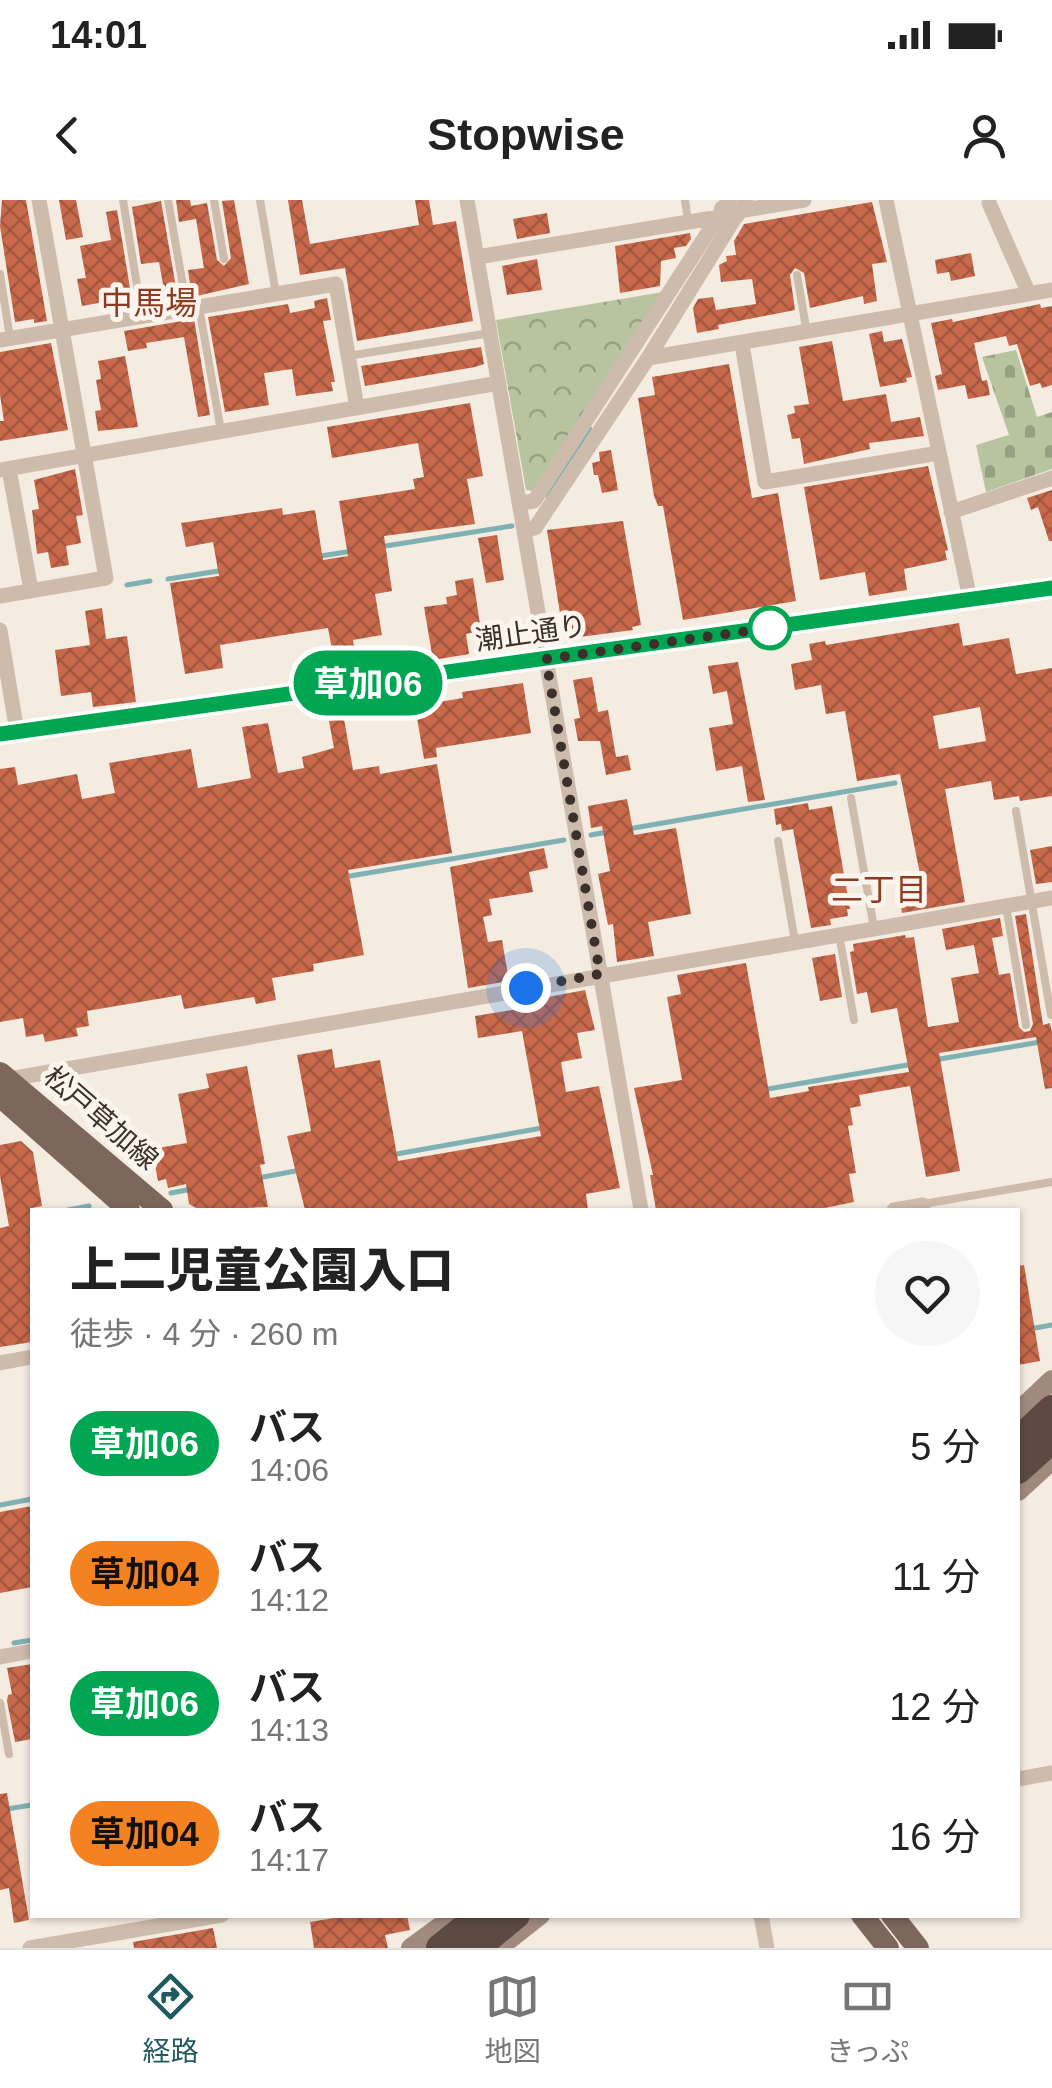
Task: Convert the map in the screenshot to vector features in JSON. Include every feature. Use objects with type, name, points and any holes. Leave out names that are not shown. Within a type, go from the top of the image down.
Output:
[{"type":"highway","points":[[1020,1438],[1052,1409]]},
{"type":"highway","points":[[1030,1479],[1052,1438]]},
{"type":"highway","points":[[440,1948],[477,1918]]},
{"type":"highway","points":[[476,1948],[512,1918]]},
{"type":"main road","name":"松戸草加線","points":[[3,1083],[127,1208]]},
{"type":"main road","name":"松戸草加線","points":[[3,1083],[159,1208]]},
{"type":"main road","points":[[1020,1410],[1052,1380]]},
{"type":"main road","points":[[1030,1479],[1052,1460]]},
{"type":"main road","points":[[411,1948],[452,1918]]},
{"type":"main road","points":[[498,1948],[536,1918]]},
{"type":"main road","points":[[864,1918],[888,1948]]},
{"type":"main road","points":[[894,1918],[918,1948]]},
{"type":"street","points":[[0,596],[106,578],[40,200]]},
{"type":"street","points":[[467,200],[642,1208]]},
{"type":"street","points":[[477,257],[688,222],[732,209],[804,200]]},
{"type":"street","points":[[886,200],[970,600]]},
{"type":"street","points":[[989,204],[1028,294]]},
{"type":"street","points":[[525,530],[535,528],[648,358],[732,209]]},
{"type":"street","points":[[520,504],[534,501],[732,209]]},
{"type":"street","points":[[5,339],[336,284],[357,408]]},
{"type":"street","points":[[648,358],[1052,290]]},
{"type":"street","points":[[742,344],[764,482],[940,454]]},
{"type":"street","points":[[30,590],[5,470],[499,383]]},
{"type":"street","points":[[951,512],[1052,478]]},
{"type":"street","name":"潮止通り","points":[[17,732],[1052,588]]},
{"type":"street","points":[[0,630],[17,732]]},
{"type":"street","points":[[3,1083],[600,974],[1052,898]]},
{"type":"street","points":[[905,1208],[922,1205]]},
{"type":"street","points":[[0,1363],[30,1357]]},
{"type":"street","points":[[0,1657],[30,1651]]},
{"type":"street","points":[[1020,1779],[1052,1773]]},
{"type":"street","points":[[30,1948],[205,1918]]},
{"type":"street","points":[[761,1918],[766,1948]]},
{"type":"lane","points":[[123,200],[142,316]]},
{"type":"lane","points":[[168,200],[221,432]]},
{"type":"lane","points":[[214,200],[224,258]]},
{"type":"lane","points":[[260,200],[276,294]]},
{"type":"lane","points":[[685,200],[688,222]]},
{"type":"lane","points":[[0,274],[5,339]]},
{"type":"lane","points":[[798,276],[808,333]]},
{"type":"lane","points":[[348,356],[490,333]]},
{"type":"lane","points":[[851,798],[874,928]]},
{"type":"lane","points":[[1016,811],[1051,1015]]},
{"type":"lane","points":[[778,842],[795,942]]},
{"type":"lane","points":[[1006,906],[1026,1025]]},
{"type":"lane","points":[[839,934],[854,1020]]},
{"type":"lane","points":[[922,1205],[1052,1182]]},
{"type":"lane","points":[[0,1702],[9,1754]]},
{"type":"green space","points":[[663,292],[532,491],[526,490],[496,320]]},
{"type":"green space","points":[[1016,350],[1037,417],[1052,412],[1052,469],[986,492],[976,445],[1009,435],[982,357]]},
{"type":"building","points":[[2,200],[26,200],[47,321],[15,322],[0,226]]},
{"type":"building","points":[[59,200],[76,200],[83,237],[66,240]]},
{"type":"building","points":[[176,200],[190,200],[191,206],[207,203],[217,260],[224,266],[231,258],[222,201],[234,200],[249,284],[192,297],[188,270],[204,268],[196,219],[179,222]]},
{"type":"building","points":[[288,200],[302,200],[310,244],[419,225],[415,200],[429,200],[433,225],[456,221],[473,321],[357,341],[345,268],[300,275]]},
{"type":"building","points":[[161,201],[178,299],[166,301],[159,262],[141,264],[132,207]]},
{"type":"building","points":[[872,202],[887,262],[872,264],[877,301],[864,304],[863,296],[810,308],[804,273],[795,268],[790,275],[795,310],[697,333],[693,308],[698,299],[713,297],[716,310],[756,304],[752,279],[721,282],[719,265],[727,261],[726,256],[736,255],[734,241],[744,224]]},
{"type":"building","points":[[117,210],[133,306],[122,308],[120,299],[82,306],[77,279],[86,278],[80,246],[111,240],[106,212]]},
{"type":"building","points":[[547,213],[550,233],[517,239],[513,219]]},
{"type":"building","points":[[690,233],[686,246],[674,248],[676,258],[661,261],[660,286],[620,293],[615,246]]},
{"type":"building","points":[[971,253],[975,276],[951,281],[949,272],[937,274],[935,260]]},
{"type":"building","points":[[537,259],[542,290],[507,295],[502,266]]},
{"type":"building","points":[[327,298],[331,320],[323,321],[335,382],[331,382],[333,391],[296,396],[292,369],[264,373],[269,405],[225,412],[208,317],[288,304],[290,313],[315,308],[314,301]]},
{"type":"building","points":[[1040,304],[1041,308],[1052,306],[1052,385],[1030,386],[1017,344],[1009,346],[1006,336],[974,343],[982,381],[987,380],[990,395],[968,399],[965,385],[938,390],[935,376],[942,374],[931,323]]},
{"type":"building","points":[[194,319],[210,415],[198,417],[184,337],[146,343],[147,348],[128,351],[124,331]]},
{"type":"building","points":[[882,331],[884,342],[902,339],[912,377],[906,378],[907,382],[880,387],[869,334]]},
{"type":"building","points":[[832,341],[843,401],[886,394],[891,422],[920,417],[924,436],[869,443],[870,449],[804,464],[800,438],[792,439],[787,415],[795,413],[794,406],[809,404],[799,347]]},
{"type":"building","points":[[51,343],[68,430],[0,441],[0,421],[4,421],[0,352]]},
{"type":"building","points":[[481,347],[484,364],[365,386],[361,366]]},
{"type":"building","points":[[125,356],[138,427],[98,431],[98,361]]},
{"type":"building","points":[[729,364],[752,498],[778,493],[796,601],[683,620],[663,506],[658,506],[654,496],[638,398],[655,395],[652,377]]},
{"type":"building","points":[[470,403],[483,476],[467,479],[475,524],[384,536],[392,591],[375,594],[382,635],[353,640],[357,663],[335,666],[328,628],[220,645],[223,668],[185,674],[170,583],[219,576],[213,542],[186,547],[181,523],[282,508],[283,515],[315,510],[323,560],[348,556],[339,501],[415,489],[413,479],[424,477],[418,443],[332,458],[327,427]]},
{"type":"building","points":[[611,450],[618,490],[602,493],[592,463],[600,461],[599,452]]},
{"type":"building","points":[[928,466],[947,560],[904,569],[907,590],[869,596],[865,572],[820,580],[804,487]]},
{"type":"building","points":[[75,469],[83,515],[76,516],[81,543],[66,546],[69,565],[51,568],[48,552],[37,554],[32,510],[39,509],[34,480]]},
{"type":"building","points":[[1052,490],[1049,541],[1038,507],[1031,510],[1027,498]]},
{"type":"building","points":[[623,521],[641,625],[632,627],[633,630],[564,639],[547,530]]},
{"type":"building","points":[[497,535],[504,580],[486,583],[478,538]]},
{"type":"building","points":[[473,578],[481,631],[466,634],[469,654],[433,660],[424,607],[447,604],[446,597],[457,595],[455,581]]},
{"type":"building","points":[[102,608],[106,639],[127,636],[136,702],[93,707],[91,692],[61,696],[55,650],[90,645],[85,611]]},
{"type":"building","points":[[959,623],[963,646],[1009,638],[1016,674],[1052,668],[1052,796],[994,800],[991,781],[945,789],[965,902],[902,913],[898,888],[922,884],[900,774],[857,781],[845,711],[826,714],[821,685],[795,690],[791,664],[812,660],[809,644],[825,641],[826,645]],"holes":[[[980,707],[986,741],[939,749],[933,716]]]},
{"type":"building","points":[[738,662],[765,800],[748,802],[742,766],[716,771],[709,728],[733,724],[727,691],[713,694],[708,666]]},
{"type":"building","points":[[592,677],[598,712],[608,710],[616,757],[628,755],[631,770],[606,775],[600,741],[578,741],[574,719],[580,718],[573,680]]},
{"type":"building","points":[[523,683],[531,733],[436,748],[437,757],[424,759],[415,706],[463,698],[462,692]]},
{"type":"building","points":[[344,719],[353,770],[379,766],[380,774],[437,764],[452,853],[348,870],[364,955],[313,964],[314,971],[272,978],[276,1000],[256,1004],[254,997],[184,1009],[181,995],[87,1011],[89,1026],[76,1028],[78,1036],[45,1042],[43,1034],[26,1037],[23,1018],[0,1022],[0,769],[15,767],[18,785],[77,774],[82,799],[115,793],[109,763],[191,749],[198,788],[251,778],[242,727],[268,723],[278,773],[304,768],[302,757],[334,748],[329,721]]},
{"type":"building","points":[[627,799],[634,835],[676,828],[691,914],[648,922],[654,956],[617,962],[613,924],[608,925],[598,874],[610,871],[602,826],[591,828],[588,806]]},
{"type":"building","points":[[808,803],[809,810],[832,806],[850,909],[848,916],[830,919],[831,925],[811,928],[793,829],[782,831],[781,824],[776,825],[774,809]]},
{"type":"building","points":[[1052,846],[1052,882],[1036,884],[1030,850]]},
{"type":"building","points":[[544,848],[548,868],[529,872],[533,892],[489,899],[492,915],[483,917],[488,942],[502,940],[509,981],[468,988],[450,867]]},
{"type":"building","points":[[1026,914],[1043,1025],[1050,1023],[1052,1088],[1045,1089],[1036,1037],[939,1053],[960,1171],[926,1177],[910,1086],[859,1095],[861,1106],[850,1108],[853,1125],[848,1126],[856,1173],[849,1174],[854,1202],[825,1208],[656,1208],[653,1175],[634,1088],[682,1080],[667,997],[681,994],[677,975],[746,963],[770,1098],[809,1091],[808,1087],[909,1072],[897,1008],[871,1013],[867,992],[857,994],[850,952],[854,951],[853,944],[905,935],[914,937],[928,1027],[959,1022],[951,978],[979,973],[974,945],[946,950],[942,929],[1000,918],[1003,936],[992,938],[999,975],[1010,973],[1019,1027],[1030,1031],[1033,1024],[1015,916]]},
{"type":"building","points":[[835,954],[842,997],[820,1001],[812,958]]},
{"type":"building","points":[[585,990],[595,1030],[577,1033],[582,1058],[561,1062],[566,1092],[599,1086],[620,1188],[586,1194],[588,1208],[305,1208],[287,1136],[311,1131],[297,1055],[332,1049],[335,1068],[380,1060],[398,1161],[541,1136],[522,1031],[478,1038],[475,1016],[518,1009],[517,1003]]},
{"type":"building","points":[[247,1066],[265,1164],[260,1165],[268,1207],[196,1208],[189,1204],[186,1184],[168,1188],[166,1179],[158,1181],[152,1149],[187,1143],[178,1094],[209,1088],[206,1074]]},
{"type":"building","points":[[21,1141],[33,1152],[42,1206],[30,1208],[30,1342],[0,1347],[0,1228],[9,1226],[0,1176],[0,1145]]},
{"type":"building","points":[[1024,1265],[1040,1361],[1020,1365],[1020,1266]]},
{"type":"building","points":[[30,1506],[30,1587],[0,1593],[0,1512]]},
{"type":"building","points":[[30,1664],[30,1739],[15,1742],[7,1701],[12,1694],[7,1668]]},
{"type":"building","points":[[7,1793],[29,1920],[14,1923],[9,1888],[0,1890],[0,1794]]},
{"type":"building","points":[[334,1918],[408,1918],[410,1930],[385,1935],[388,1948],[314,1948],[310,1922]]},
{"type":"building","points":[[213,1928],[217,1948],[134,1948],[133,1942]]},
{"type":"waterway","points":[[548,496],[590,429]]},
{"type":"waterway","points":[[379,547],[512,526]]},
{"type":"waterway","points":[[320,556],[353,551]]},
{"type":"waterway","points":[[168,579],[225,570]]},
{"type":"waterway","points":[[127,585],[150,581]]},
{"type":"waterway","points":[[628,829],[895,783]]},
{"type":"waterway","points":[[591,835],[607,832]]},
{"type":"waterway","points":[[350,876],[564,840]]},
{"type":"waterway","points":[[934,1060],[1052,1040]]},
{"type":"waterway","points":[[762,1090],[913,1064]]},
{"type":"waterway","points":[[391,1155],[542,1128]]},
{"type":"waterway","points":[[258,1178],[301,1170]]},
{"type":"waterway","points":[[171,1193],[192,1189]]},
{"type":"waterway","points":[[78,1208],[89,1206]]},
{"type":"waterway","points":[[1020,1331],[1052,1325]]},
{"type":"waterway","points":[[0,1505],[30,1499]]},
{"type":"waterway","points":[[14,1643],[30,1640]]},
{"type":"waterway","points":[[0,1810],[30,1805]]},
{"type":"bus line","name":"草加06","points":[[0,734],[1052,588]]},
{"type":"district","name":"中馬場","points":[[149,303]]},
{"type":"district","name":"二丁目","points":[[879,890]]},
{"type":"route","points":[[526,988],[600,974],[546,659],[777,627],[770,628]]}]
